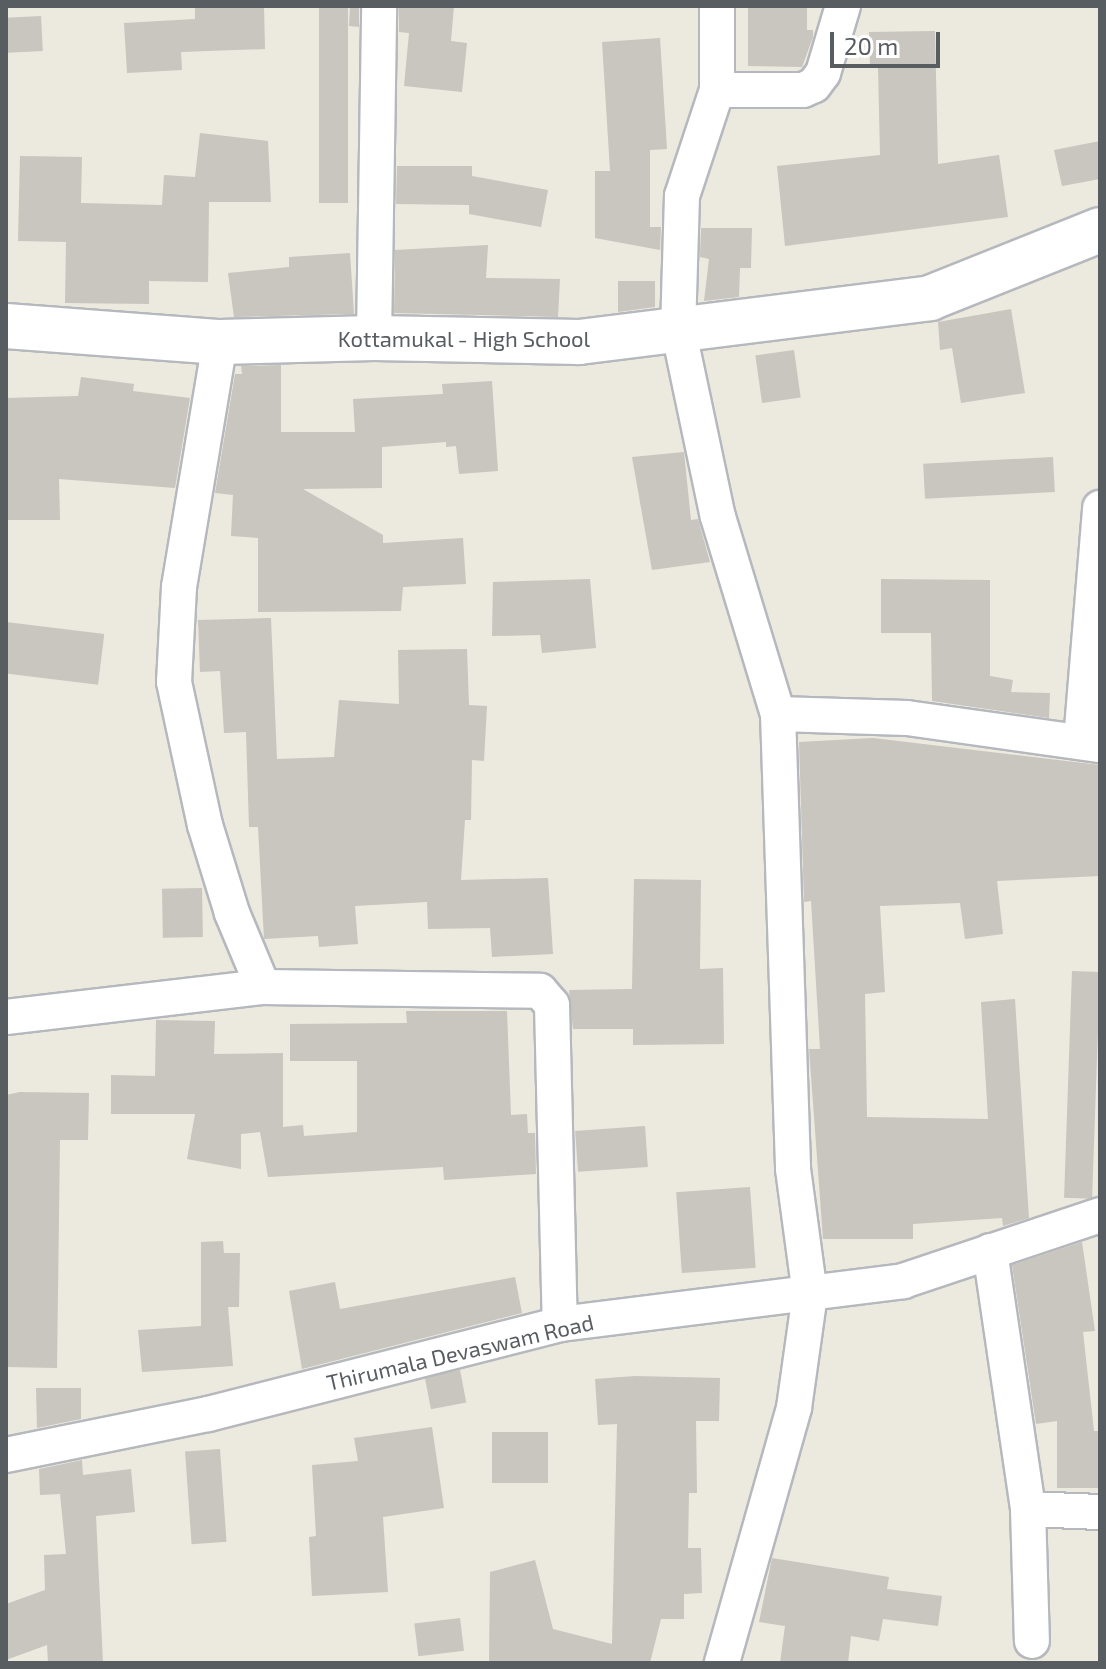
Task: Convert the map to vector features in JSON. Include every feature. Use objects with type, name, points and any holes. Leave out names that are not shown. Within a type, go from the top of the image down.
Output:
[{"type":"main road","name":"Kottamukal - High School","points":[[6,326],[220,342],[374,338],[579,342],[930,298],[1100,230]]},
{"type":"street","points":[[374,338],[379,6]]},
{"type":"street","points":[[717,6],[717,90],[682,196],[678,328],[718,517],[778,714],[793,1169],[810,1294],[794,1408],[722,1663]]},
{"type":"street","points":[[717,90],[803,90],[814,85],[823,73],[843,6]]},
{"type":"street","points":[[220,342],[179,587],[174,682],[205,825],[232,913],[263,987]]},
{"type":"street","points":[[778,714],[907,718],[1091,743],[1100,508]]},
{"type":"street","points":[[6,1017],[263,987],[534,990],[546,995],[552,1005],[560,1324]]},
{"type":"street","name":"Thirumala Devaswam Road","points":[[6,1455],[208,1414],[560,1324],[903,1281],[1100,1215]]},
{"type":"street","points":[[990,1251],[1028,1509],[1032,1641]]},
{"type":"street","points":[[1028,1509],[1100,1512]]},
{"type":"building","points":[[195,6],[264,6],[265,49],[181,52],[182,70],[127,73],[124,23],[195,19]]},
{"type":"building","points":[[319,6],[348,6],[348,203],[319,203]]},
{"type":"building","points":[[350,6],[359,6],[359,27],[349,26]]},
{"type":"building","points":[[399,6],[454,6],[451,41],[467,43],[462,92],[404,86],[409,33],[399,32]]},
{"type":"building","points":[[748,6],[807,6],[807,30],[813,30],[813,37],[802,67],[748,66]]},
{"type":"building","points":[[41,16],[43,51],[8,53],[6,18]]},
{"type":"building","points":[[935,31],[938,164],[999,155],[1008,217],[785,246],[777,166],[880,155],[878,66],[870,66],[869,32]]},
{"type":"building","points":[[660,38],[667,149],[650,150],[650,227],[661,227],[660,250],[595,238],[595,171],[610,171],[602,42]]},
{"type":"building","points":[[200,133],[268,141],[271,202],[209,202],[208,282],[149,281],[149,304],[65,303],[66,242],[18,241],[20,156],[82,157],[81,203],[162,205],[164,175],[195,177]]},
{"type":"building","points":[[1100,141],[1100,179],[1062,186],[1054,150]]},
{"type":"building","points":[[397,166],[472,166],[472,176],[548,190],[541,227],[469,214],[469,205],[396,204]]},
{"type":"building","points":[[701,228],[752,228],[751,268],[740,268],[739,297],[704,301],[709,259],[700,257]]},
{"type":"building","points":[[488,245],[486,278],[560,279],[558,317],[394,313],[395,250]]},
{"type":"building","points":[[350,253],[354,314],[234,317],[228,273],[289,267],[289,257]]},
{"type":"building","points":[[618,281],[655,281],[655,307],[618,312]]},
{"type":"building","points":[[1011,309],[1025,393],[961,403],[952,348],[940,350],[938,322]]},
{"type":"building","points":[[794,350],[801,398],[762,403],[755,355]]},
{"type":"building","points":[[281,365],[281,432],[355,432],[353,399],[443,394],[442,384],[492,381],[498,471],[459,474],[456,446],[446,447],[446,442],[382,447],[382,488],[303,489],[383,535],[383,543],[463,538],[466,584],[403,587],[401,611],[258,612],[258,538],[231,536],[233,495],[215,493],[235,374],[242,374],[241,366]]},
{"type":"building","points":[[81,377],[134,384],[133,391],[190,398],[175,488],[59,479],[60,520],[6,520],[6,398],[78,396]]},
{"type":"building","points":[[684,452],[691,520],[698,519],[710,562],[652,570],[632,457]]},
{"type":"building","points":[[1053,457],[1055,492],[925,499],[923,464]]},
{"type":"building","points":[[590,579],[596,648],[542,653],[540,635],[492,636],[493,582]]},
{"type":"building","points":[[881,579],[990,580],[990,676],[1013,680],[1011,692],[1050,693],[1049,718],[932,701],[931,633],[881,633]]},
{"type":"building","points":[[271,618],[277,759],[334,757],[339,700],[399,704],[398,650],[467,649],[469,705],[487,706],[484,761],[472,760],[471,820],[465,820],[461,880],[548,878],[553,954],[492,957],[490,928],[428,929],[427,902],[355,906],[358,944],[319,947],[318,936],[264,939],[258,827],[249,827],[246,732],[224,733],[220,671],[200,672],[198,620]]},
{"type":"building","points":[[6,622],[104,634],[98,685],[6,673]]},
{"type":"building","points":[[873,738],[1100,765],[1100,876],[997,881],[1003,934],[965,939],[960,903],[880,906],[885,992],[865,994],[867,1117],[988,1119],[981,1002],[1015,999],[1029,1218],[1003,1226],[1002,1218],[913,1224],[913,1239],[823,1239],[809,1049],[820,1049],[811,901],[804,902],[799,742]]},
{"type":"building","points":[[634,879],[701,880],[700,969],[723,968],[724,1044],[633,1045],[633,1029],[573,1029],[569,990],[632,989]]},
{"type":"building","points":[[202,888],[203,937],[163,938],[162,889]]},
{"type":"building","points":[[1072,971],[1100,972],[1092,1199],[1064,1198]]},
{"type":"building","points":[[406,1011],[507,1011],[511,1115],[527,1114],[528,1133],[535,1133],[536,1174],[444,1180],[443,1167],[268,1177],[260,1132],[241,1134],[241,1169],[187,1159],[195,1114],[111,1114],[111,1075],[155,1076],[156,1020],[215,1021],[214,1054],[283,1053],[283,1127],[303,1125],[304,1136],[357,1132],[357,1061],[290,1061],[290,1024],[407,1023]]},
{"type":"building","points":[[20,1092],[89,1093],[88,1140],[60,1140],[57,1368],[6,1367],[6,1095]]},
{"type":"building","points":[[645,1126],[648,1167],[578,1172],[575,1131]]},
{"type":"building","points":[[750,1187],[756,1268],[682,1273],[676,1192]]},
{"type":"building","points":[[223,1241],[224,1253],[240,1253],[239,1307],[228,1307],[233,1366],[142,1372],[138,1330],[201,1326],[201,1242]]},
{"type":"building","points":[[1082,1242],[1095,1331],[1083,1332],[1094,1431],[1100,1431],[1100,1488],[1057,1488],[1057,1421],[1036,1424],[1012,1265]]},
{"type":"building","points":[[515,1277],[522,1313],[302,1369],[289,1291],[335,1282],[340,1309]]},
{"type":"building","points":[[460,1370],[466,1402],[431,1409],[425,1377]]},
{"type":"building","points":[[635,1376],[720,1378],[719,1421],[696,1421],[697,1493],[689,1493],[688,1548],[701,1548],[702,1593],[684,1594],[684,1619],[661,1619],[650,1663],[489,1663],[490,1572],[535,1560],[553,1629],[612,1644],[617,1424],[598,1425],[595,1379]]},
{"type":"building","points":[[36,1388],[81,1388],[81,1419],[37,1428]]},
{"type":"building","points":[[432,1427],[444,1508],[383,1517],[388,1592],[312,1596],[309,1537],[316,1536],[312,1465],[358,1461],[354,1438]]},
{"type":"building","points":[[492,1432],[548,1432],[548,1483],[492,1483]]},
{"type":"building","points":[[220,1449],[226,1542],[192,1544],[185,1451]]},
{"type":"building","points":[[82,1460],[83,1475],[131,1469],[135,1512],[96,1516],[103,1663],[48,1663],[47,1645],[6,1660],[6,1604],[45,1590],[44,1555],[66,1554],[60,1494],[40,1495],[39,1469]]},
{"type":"building","points":[[772,1558],[889,1577],[887,1589],[942,1596],[938,1626],[883,1619],[879,1641],[851,1636],[848,1663],[780,1663],[785,1626],[759,1622]]},
{"type":"building","points":[[460,1618],[464,1651],[418,1656],[414,1624]]}]
